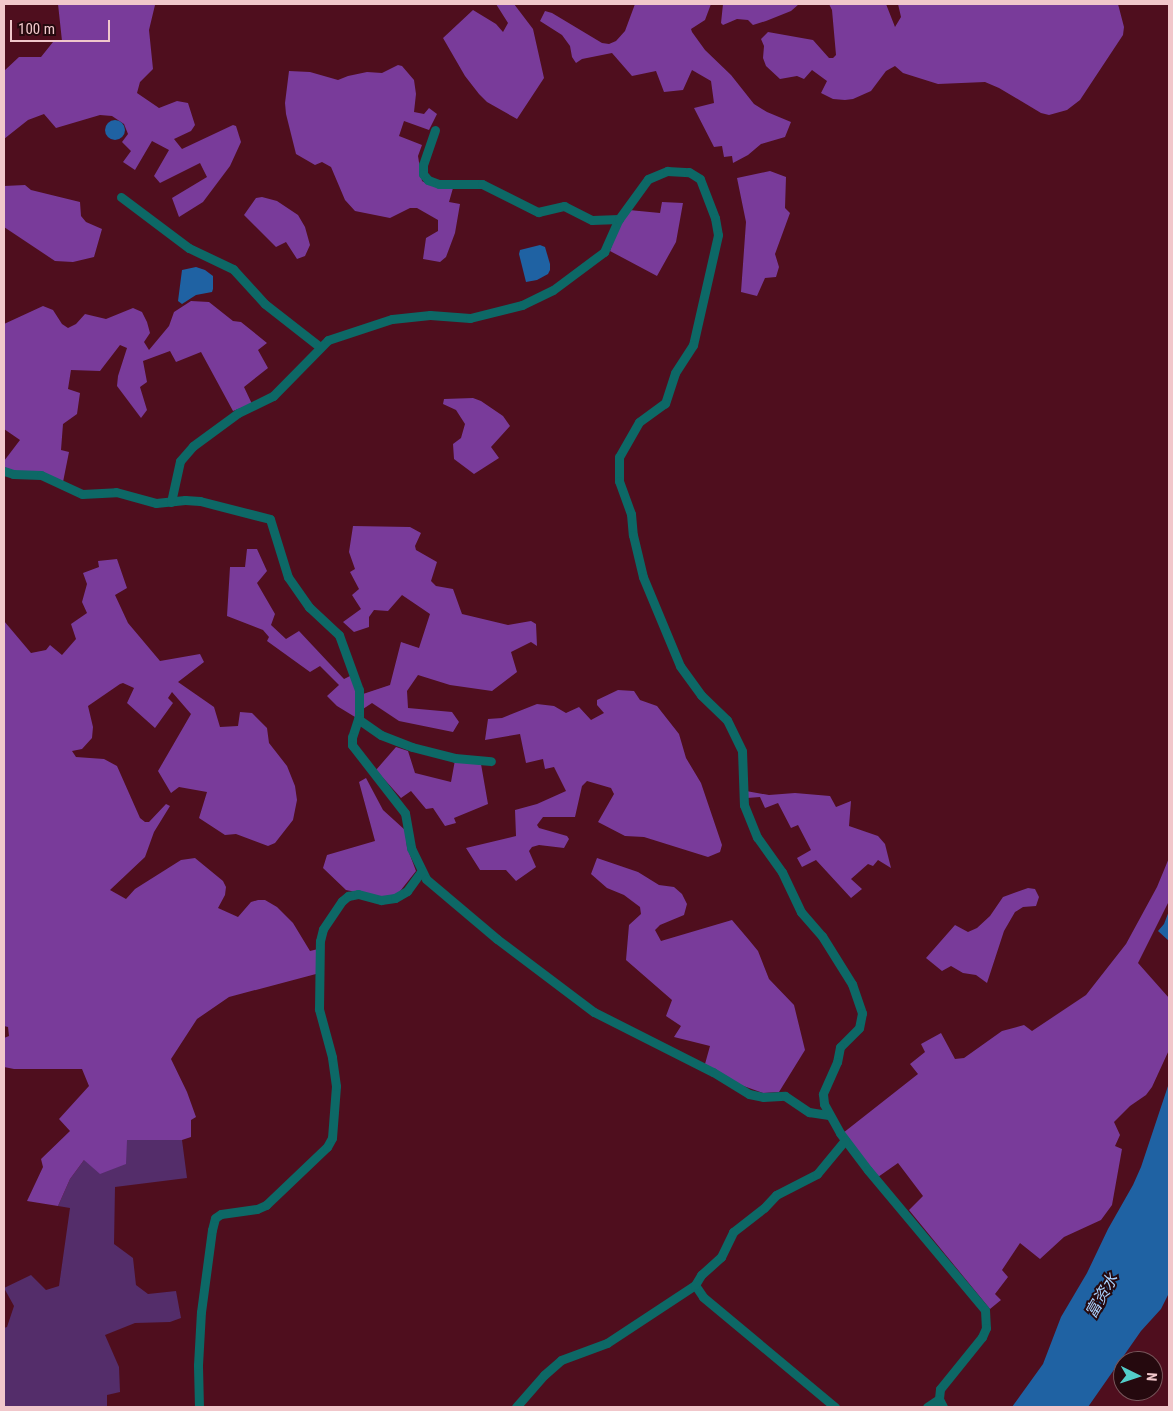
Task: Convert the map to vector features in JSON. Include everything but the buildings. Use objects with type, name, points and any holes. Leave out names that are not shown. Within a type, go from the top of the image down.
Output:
[{"type":"street","points":[[435,130],[423,165],[423,174],[428,180],[439,184],[468,182],[482,184],[538,212],[564,206],[592,220],[619,220]]},
{"type":"street","points":[[171,502],[180,461],[192,446],[238,413],[273,396],[320,347],[339,335],[392,319],[430,315],[470,318],[522,305],[553,290],[604,252],[619,220],[648,180],[667,171],[689,172],[700,179],[715,218],[717,242],[693,345],[674,373],[665,403],[637,424],[619,457],[617,471],[631,514],[633,535],[643,577],[680,666],[700,695],[727,720],[742,751],[744,805],[758,837],[782,872],[801,912],[822,936],[852,984],[862,1013],[860,1028],[841,1045],[837,1062],[823,1094],[829,1115],[845,1140],[985,1310],[986,1328],[982,1337],[941,1387],[941,1403],[928,1407]]},
{"type":"street","points":[[121,197],[189,248],[233,269],[265,304],[320,347]]},
{"type":"street","points":[[4,472],[41,475],[82,494],[113,492],[156,503],[185,500],[204,502],[270,519],[288,578],[309,607],[338,635],[358,685],[360,701],[358,719],[352,736],[352,745],[406,812],[410,848],[421,872],[434,886],[497,939],[594,1012],[713,1072],[744,1092],[763,1097],[785,1096],[809,1112],[829,1115]]},
{"type":"street","points":[[358,719],[381,735],[412,747],[455,758],[491,761]]},
{"type":"street","points":[[199,1407],[198,1364],[201,1312],[215,1218],[221,1214],[258,1209],[266,1205],[327,1147],[332,1138],[336,1086],[332,1057],[319,1009],[320,940],[323,929],[342,901],[348,896],[358,894],[381,900],[395,898],[406,891],[421,872]]},
{"type":"street","points":[[516,1407],[544,1375],[561,1360],[607,1343],[695,1285],[701,1275],[721,1258],[733,1232],[764,1208],[776,1195],[817,1174],[845,1140]]},
{"type":"street","points":[[695,1285],[703,1297],[835,1407]]},
{"type":"shaded area","points":[[58,4],[155,5],[149,30],[153,69],[140,82],[137,93],[159,108],[177,101],[188,103],[195,125],[191,131],[174,139],[182,149],[233,125],[236,126],[241,142],[230,166],[203,202],[179,217],[172,198],[207,177],[200,163],[160,183],[154,176],[169,150],[152,141],[135,170],[123,162],[131,151],[122,142],[128,134],[124,124],[112,116],[100,115],[56,128],[44,114],[28,120],[4,139],[4,71],[19,57],[41,57],[53,42],[62,41]]},
{"type":"shaded area","points":[[496,4],[514,4],[533,29],[544,78],[517,119],[487,102],[479,94],[465,76],[443,38],[473,10],[496,24],[503,32],[508,23]]},
{"type":"shaded area","points":[[635,4],[711,4],[705,20],[691,29],[692,32],[705,50],[731,75],[754,104],[767,112],[791,122],[785,137],[761,144],[748,155],[733,163],[732,156],[724,157],[722,146],[714,147],[694,108],[714,103],[711,81],[692,70],[683,90],[664,92],[656,71],[632,76],[612,53],[582,59],[576,63],[572,57],[570,46],[562,35],[540,21],[545,11],[552,13],[602,43],[609,44],[616,41],[625,31]]},
{"type":"shaded area","points":[[723,4],[799,4],[791,11],[753,25],[748,20],[737,19],[723,25],[721,23]]},
{"type":"shaded area","points":[[829,4],[886,4],[895,27],[901,17],[898,4],[1118,4],[1124,27],[1123,35],[1080,100],[1067,110],[1049,115],[1041,113],[999,88],[985,82],[938,84],[903,73],[895,66],[886,71],[871,91],[853,99],[845,100],[833,99],[821,93],[827,81],[812,70],[804,79],[797,76],[780,79],[766,66],[763,58],[764,46],[761,39],[768,32],[813,40],[829,58],[833,58],[836,55],[832,10]]},
{"type":"shaded area","points":[[398,65],[402,66],[414,80],[416,94],[414,112],[424,114],[429,108],[437,114],[429,130],[404,121],[399,136],[422,145],[418,156],[422,181],[429,185],[453,188],[449,202],[460,204],[455,233],[446,257],[440,262],[423,259],[426,238],[438,231],[438,220],[417,208],[410,208],[390,218],[355,211],[345,200],[331,167],[322,162],[315,165],[296,154],[286,114],[285,103],[289,71],[310,72],[338,80],[367,72],[382,73]]},
{"type":"shaded area","points":[[770,171],[786,177],[785,208],[790,213],[775,254],[779,267],[776,277],[765,278],[757,296],[741,292],[746,222],[737,178]]},
{"type":"shaded area","points":[[25,185],[31,190],[80,202],[81,216],[86,222],[102,229],[94,257],[73,262],[55,261],[4,227],[4,186]]},
{"type":"shaded area","points":[[262,197],[277,201],[298,215],[305,227],[310,245],[305,256],[297,259],[286,242],[276,247],[244,215],[256,198]]},
{"type":"shaded area","points":[[662,202],[683,203],[676,242],[657,276],[610,251],[617,231],[629,210],[660,213]]},
{"type":"shaded area","points":[[191,301],[209,302],[233,321],[241,322],[267,343],[258,350],[268,368],[244,387],[252,404],[233,411],[201,352],[176,362],[170,351],[143,361],[147,382],[140,387],[147,410],[141,418],[117,386],[118,376],[127,348],[120,345],[100,371],[71,370],[68,389],[80,393],[77,414],[63,424],[61,450],[69,452],[63,482],[39,471],[15,471],[4,467],[4,461],[20,440],[4,429],[4,324],[43,306],[53,310],[62,324],[68,328],[76,324],[85,314],[106,319],[133,308],[142,312],[147,322],[150,333],[144,342],[149,350],[169,326],[174,312]]},
{"type":"shaded area","points":[[473,398],[481,401],[503,416],[510,426],[491,447],[499,458],[474,474],[454,459],[453,444],[461,438],[465,424],[456,410],[443,404],[444,399]]},
{"type":"shaded area","points":[[353,526],[410,527],[421,533],[415,546],[416,550],[437,562],[431,581],[436,586],[453,589],[462,614],[508,625],[531,621],[536,624],[537,646],[531,642],[511,652],[517,672],[492,691],[450,685],[418,675],[407,691],[408,708],[452,712],[459,722],[453,732],[399,721],[372,703],[363,709],[363,694],[390,685],[401,642],[419,648],[430,614],[402,595],[388,611],[374,610],[369,617],[369,627],[354,632],[343,622],[361,609],[352,595],[359,589],[350,572],[355,569],[349,552]]},
{"type":"shaded area","points":[[247,549],[257,549],[267,571],[257,583],[275,614],[271,625],[286,639],[299,631],[344,679],[350,676],[355,688],[355,717],[337,706],[327,696],[339,685],[320,666],[310,672],[267,641],[269,637],[263,630],[227,616],[230,567],[245,567]]},
{"type":"shaded area","points":[[117,559],[127,588],[115,595],[128,623],[160,661],[200,654],[204,662],[178,682],[214,707],[220,727],[238,726],[240,712],[252,713],[267,728],[269,743],[287,766],[295,786],[297,800],[293,820],[275,843],[268,846],[236,834],[225,835],[199,818],[207,792],[179,787],[171,793],[158,771],[191,714],[172,692],[168,698],[173,703],[155,728],[127,703],[134,688],[123,683],[120,684],[88,706],[93,727],[92,738],[82,749],[72,751],[76,757],[104,759],[117,766],[140,818],[145,822],[149,822],[166,804],[170,806],[154,832],[145,857],[110,890],[126,899],[135,889],[181,860],[195,858],[223,881],[226,887],[225,895],[218,908],[238,917],[251,902],[258,900],[265,900],[277,907],[293,923],[310,951],[318,949],[316,974],[229,997],[197,1019],[171,1059],[187,1092],[196,1117],[191,1120],[191,1137],[182,1140],[127,1140],[126,1164],[100,1174],[84,1160],[70,1179],[58,1206],[27,1201],[43,1167],[41,1159],[70,1131],[59,1119],[89,1086],[82,1069],[14,1069],[4,1067],[4,1038],[9,1036],[8,1027],[4,1026],[4,621],[31,653],[46,650],[50,645],[62,655],[76,639],[71,624],[87,613],[82,602],[87,584],[83,573],[99,567],[98,561]]},
{"type":"shaded area","points":[[618,690],[634,691],[640,700],[657,706],[679,734],[686,758],[701,783],[722,845],[720,852],[708,857],[644,837],[625,836],[598,822],[614,794],[611,788],[587,781],[582,786],[575,817],[543,817],[537,825],[539,828],[567,836],[569,839],[564,848],[539,845],[532,847],[529,851],[536,867],[516,881],[506,870],[480,870],[466,848],[516,836],[515,810],[537,804],[566,791],[554,767],[545,769],[543,759],[526,763],[520,734],[485,740],[488,719],[502,718],[537,704],[554,706],[566,713],[579,707],[591,720],[604,713],[597,705],[597,700]]},
{"type":"shaded area","points":[[396,747],[408,751],[415,773],[451,782],[455,760],[481,764],[488,804],[454,818],[456,823],[445,826],[433,808],[426,809],[411,791],[401,798],[376,770]]},
{"type":"shaded area","points":[[366,778],[383,810],[405,830],[407,847],[416,871],[397,895],[381,897],[346,890],[323,868],[327,855],[375,841],[359,782]]},
{"type":"shaded area","points":[[746,791],[769,795],[795,793],[830,796],[836,807],[851,801],[849,826],[878,836],[885,844],[891,868],[878,860],[873,866],[868,864],[851,879],[862,889],[851,898],[816,860],[802,867],[797,858],[811,850],[798,825],[791,828],[778,803],[765,808],[760,797],[747,798]]},
{"type":"shaded area","points":[[597,858],[638,872],[659,885],[674,887],[682,894],[687,904],[684,915],[660,925],[655,930],[661,941],[732,920],[758,951],[769,979],[794,1005],[805,1050],[779,1092],[763,1093],[738,1084],[705,1064],[710,1046],[674,1037],[681,1026],[666,1016],[672,1000],[626,960],[629,925],[641,914],[640,907],[624,895],[607,888],[591,874]]},
{"type":"shaded area","points":[[1169,858],[1169,901],[1138,963],[1169,998],[1169,1050],[1152,1087],[1146,1095],[1130,1106],[1114,1122],[1120,1135],[1115,1146],[1122,1149],[1112,1205],[1101,1220],[1064,1237],[1040,1259],[1020,1243],[1002,1270],[1008,1277],[995,1294],[1001,1300],[990,1309],[909,1210],[923,1196],[898,1163],[878,1177],[843,1133],[918,1074],[910,1064],[925,1052],[921,1044],[941,1033],[955,1059],[964,1058],[1002,1031],[1024,1025],[1032,1031],[1086,995],[1126,944],[1157,887]]},
{"type":"shaded area","points":[[1028,888],[1035,889],[1039,897],[1036,906],[1023,907],[1015,912],[1004,931],[987,983],[976,975],[963,973],[951,966],[942,971],[926,958],[955,925],[968,932],[977,928],[990,916],[1003,897]]},
{"type":"shaded area","points":[[126,1140],[182,1140],[187,1178],[115,1187],[114,1244],[133,1258],[136,1285],[148,1294],[176,1291],[181,1318],[170,1322],[135,1323],[105,1335],[119,1367],[120,1392],[107,1395],[107,1407],[4,1407],[4,1328],[7,1327],[14,1306],[4,1288],[31,1275],[46,1290],[59,1286],[70,1208],[58,1206],[70,1179],[84,1160]]},
{"type":"water","points":[[115,120],[122,123],[125,130],[122,137],[115,140],[108,137],[105,130],[108,123]]},
{"type":"water","points":[[540,245],[545,247],[550,270],[548,274],[537,280],[526,282],[519,254],[520,250]]},
{"type":"water","points":[[196,267],[205,270],[213,276],[212,292],[196,295],[182,304],[178,301],[182,270]]},
{"type":"water","points":[[1169,911],[1169,941],[1158,931],[1164,924]]},
{"type":"water","name":"富资水","points":[[1169,1083],[1169,1293],[1161,1309],[1141,1331],[1127,1351],[1113,1351],[1113,1371],[1088,1407],[1012,1407],[1043,1364],[1061,1317],[1087,1273],[1141,1167]]}]
